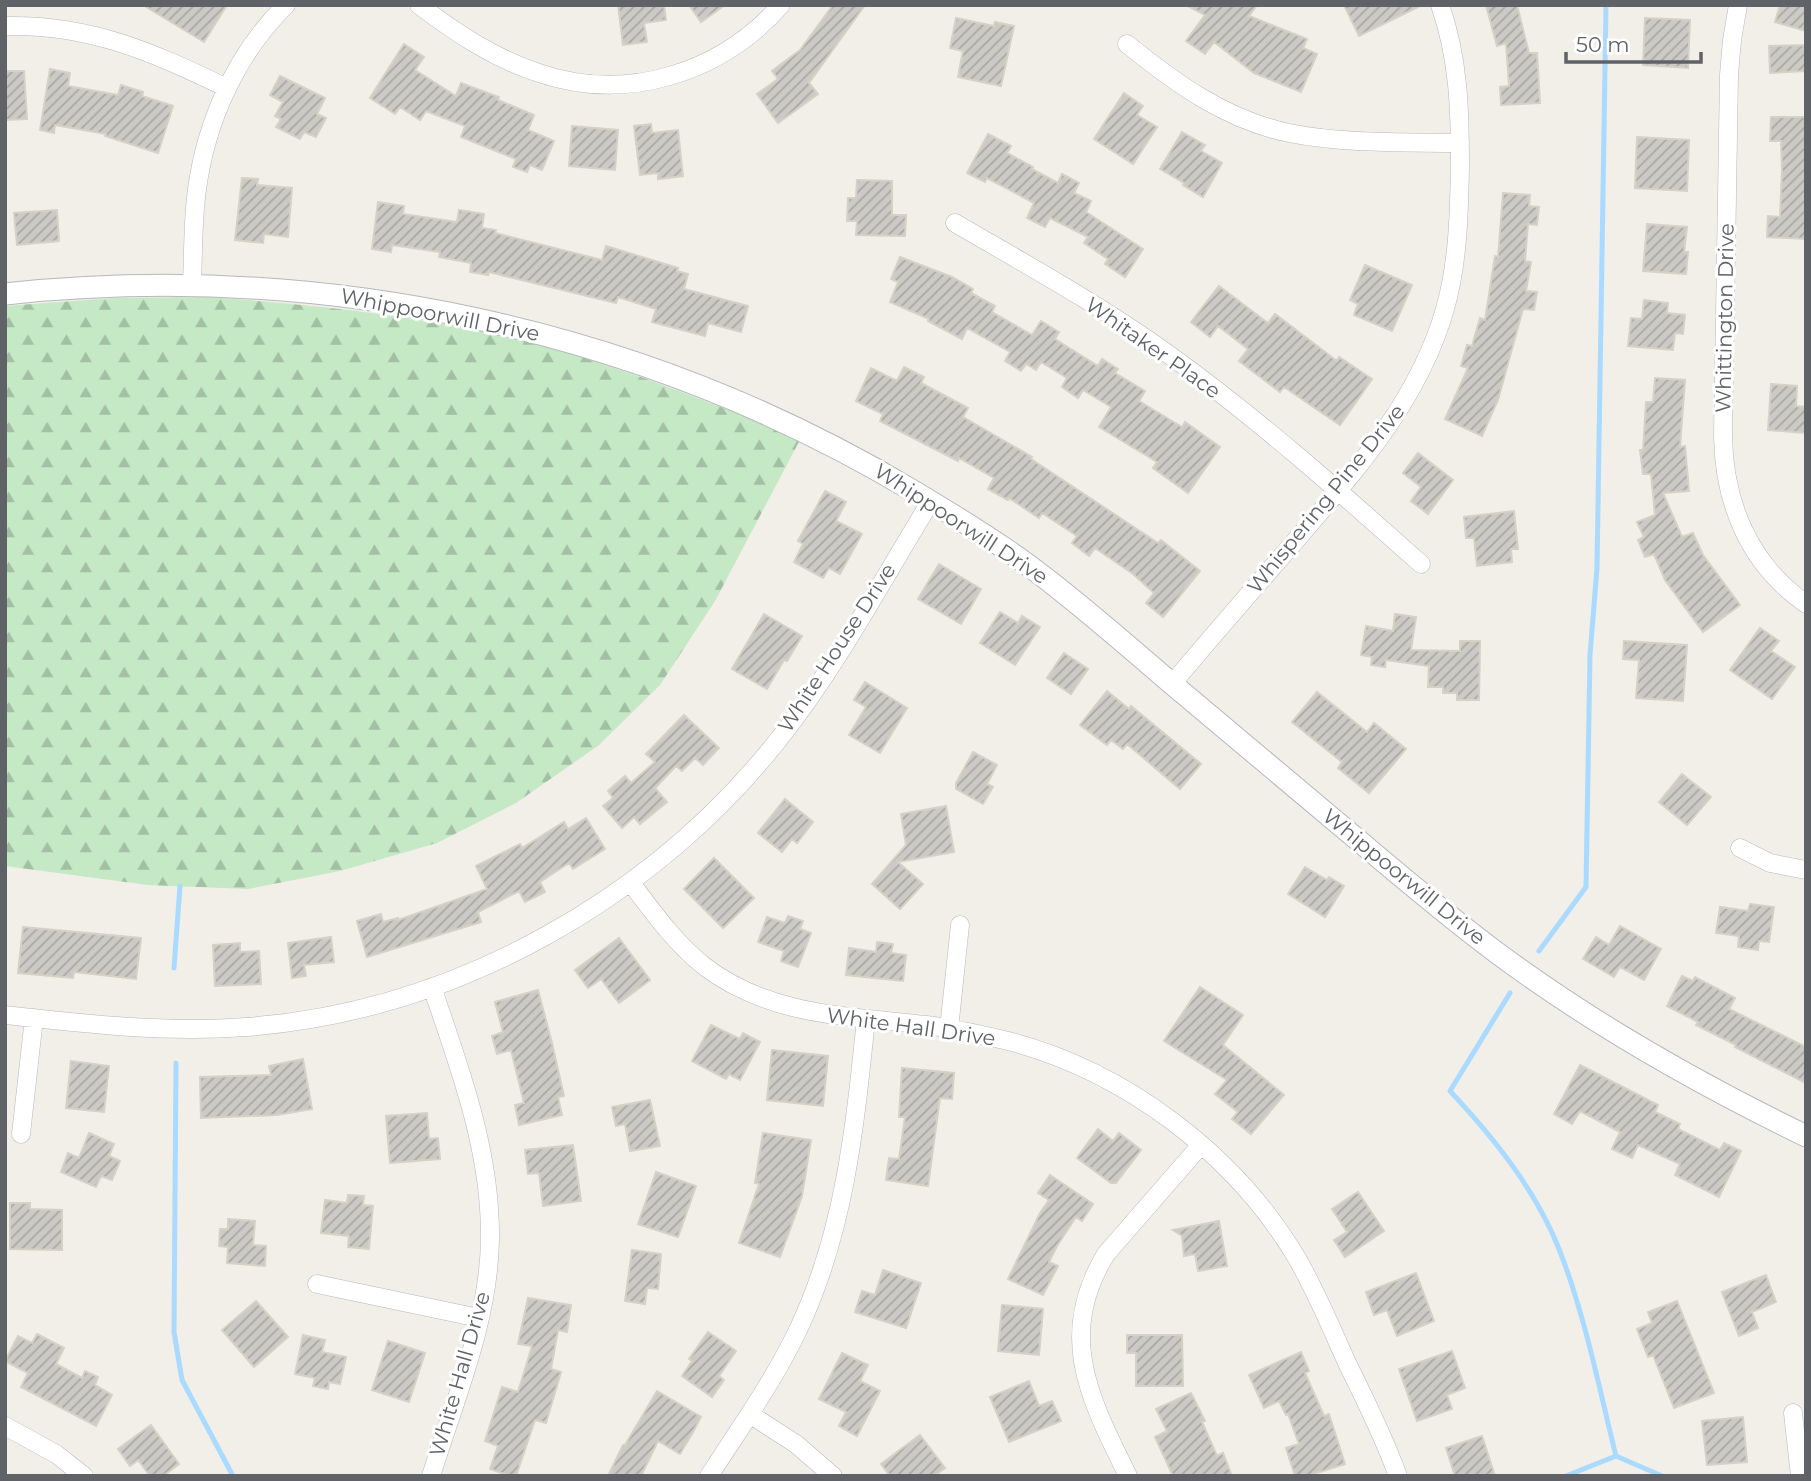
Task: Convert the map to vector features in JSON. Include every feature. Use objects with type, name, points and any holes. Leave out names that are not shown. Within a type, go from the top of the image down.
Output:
[{"type":"street","points":[[192,284],[198,180],[209,135],[227,88],[247,51],[286,5]]},
{"type":"street","points":[[419,5],[477,44],[520,66],[556,78],[615,85],[671,77],[704,65],[751,34],[781,5]]},
{"type":"street","name":"Whispering Pine Drive","points":[[1172,684],[1339,490],[1403,405],[1437,335],[1456,258],[1460,205],[1457,70],[1440,5]]},
{"type":"street","name":"Whittington Drive","points":[[1738,5],[1729,75],[1724,465],[1733,506],[1752,548],[1781,584],[1806,604]]},
{"type":"street","points":[[5,26],[47,27],[116,40],[168,60],[227,88]]},
{"type":"street","points":[[1127,44],[1171,80],[1199,97],[1229,112],[1277,130],[1328,138],[1460,143]]},
{"type":"street","name":"Whitaker Place","points":[[955,223],[1118,320],[1165,352],[1275,437],[1421,564]]},
{"type":"street","name":"Whippoorwill Drive","points":[[5,294],[94,287],[192,284],[289,289],[381,300],[498,323],[580,344],[685,380],[784,421],[880,470],[1028,565],[1109,629],[1372,852],[1507,960],[1581,1010],[1652,1053],[1729,1097],[1806,1136]]},
{"type":"street","name":"White House Drive","points":[[5,1015],[148,1029],[247,1027],[356,1009],[432,987],[495,962],[530,944],[631,883],[684,839],[745,778],[785,731],[820,681],[931,501]]},
{"type":"street","points":[[1740,848],[1770,863],[1806,870]]},
{"type":"street","name":"White Hall Drive","points":[[631,883],[655,916],[702,965],[727,982],[757,997],[792,1008],[949,1029],[1043,1051],[1087,1069],[1150,1107],[1200,1146],[1249,1194],[1272,1221],[1295,1256],[1398,1476]]},
{"type":"street","points":[[949,1029],[960,925]]},
{"type":"street","name":"White Hall Drive","points":[[431,1476],[468,1362],[479,1318],[490,1240],[485,1173],[469,1097],[432,987]]},
{"type":"street","points":[[21,1134],[34,1018]]},
{"type":"street","points":[[709,1476],[751,1415],[797,1331],[815,1290],[835,1230],[851,1154],[866,1019]]},
{"type":"street","points":[[1128,1476],[1087,1386],[1082,1355],[1086,1306],[1095,1275],[1106,1254],[1200,1146]]},
{"type":"street","points":[[317,1284],[479,1318]]},
{"type":"street","points":[[1793,1413],[1800,1476]]},
{"type":"street","points":[[751,1415],[796,1444],[833,1476]]},
{"type":"street","points":[[5,1426],[56,1454],[84,1476]]},
{"type":"green space","points":[[208,297],[367,312],[446,324],[524,341],[629,373],[801,438],[715,601],[660,685],[599,745],[516,803],[437,843],[340,871],[248,889],[148,885],[5,866],[5,306],[114,298]]},
{"type":"building","points":[[143,5],[227,5],[204,42]]},
{"type":"building","points":[[618,5],[664,5],[666,20],[644,23],[647,42],[623,45]]},
{"type":"building","points":[[689,5],[725,5],[701,22]]},
{"type":"building","points":[[833,5],[865,5],[809,83],[818,94],[778,123],[757,94],[778,79],[772,71],[800,50]]},
{"type":"building","points":[[1186,5],[1257,5],[1249,16],[1307,39],[1303,48],[1317,54],[1301,92],[1254,73],[1214,42],[1205,54],[1186,41],[1205,15]]},
{"type":"building","points":[[1344,5],[1422,5],[1359,36]]},
{"type":"building","points":[[1486,5],[1517,5],[1529,53],[1537,53],[1540,103],[1501,105],[1500,87],[1509,86],[1506,43],[1497,46]]},
{"type":"building","points":[[1780,5],[1806,5],[1806,31],[1775,22]]},
{"type":"building","points":[[956,18],[994,26],[995,22],[1014,26],[1001,86],[958,77],[963,51],[950,48]]},
{"type":"building","points":[[1645,18],[1690,20],[1688,68],[1643,65]]},
{"type":"building","points":[[404,44],[424,57],[415,70],[456,96],[461,83],[499,97],[498,100],[534,115],[528,130],[554,141],[542,170],[530,165],[527,172],[513,167],[516,159],[461,137],[465,126],[426,111],[420,120],[400,107],[395,114],[370,98]]},
{"type":"building","points":[[1806,45],[1806,71],[1770,73],[1769,46]]},
{"type":"building","points":[[50,69],[70,73],[68,86],[118,95],[121,85],[143,92],[142,96],[173,106],[158,153],[105,136],[106,134],[55,125],[54,133],[40,130]]},
{"type":"building","points":[[5,71],[24,71],[27,119],[5,120]]},
{"type":"building","points":[[280,76],[325,98],[317,114],[326,118],[316,137],[304,132],[300,139],[276,127],[281,119],[275,116],[283,102],[270,95]]},
{"type":"building","points":[[1124,93],[1143,106],[1137,115],[1157,127],[1133,164],[1094,139]]},
{"type":"building","points":[[1771,117],[1806,117],[1806,239],[1767,237],[1768,216],[1780,217],[1782,170],[1781,141],[1770,141]]},
{"type":"building","points":[[651,124],[652,133],[678,130],[683,176],[658,179],[658,173],[640,175],[634,126]]},
{"type":"building","points":[[572,126],[618,130],[615,170],[569,166]]},
{"type":"building","points":[[1182,132],[1205,145],[1201,151],[1222,163],[1203,197],[1160,169]]},
{"type":"building","points":[[988,134],[1011,146],[1007,153],[1058,183],[1062,174],[1079,183],[1074,193],[1091,201],[1086,212],[1143,249],[1125,277],[1105,264],[1108,259],[1084,243],[1088,237],[1050,218],[1045,227],[1027,218],[1034,203],[987,178],[985,182],[967,173]]},
{"type":"building","points":[[1637,137],[1689,140],[1687,191],[1635,188]]},
{"type":"building","points":[[242,178],[258,179],[257,185],[292,188],[288,237],[264,234],[263,243],[235,240]]},
{"type":"building","points":[[857,180],[892,181],[892,215],[906,215],[905,236],[856,235],[857,221],[847,221],[848,198],[856,198]]},
{"type":"building","points":[[1503,193],[1530,195],[1529,206],[1539,207],[1537,225],[1528,224],[1525,261],[1531,262],[1526,291],[1537,292],[1534,310],[1523,309],[1498,400],[1482,436],[1445,419],[1468,368],[1461,366],[1467,345],[1472,346],[1480,318],[1485,320],[1495,256],[1498,257]]},
{"type":"building","points":[[378,202],[404,206],[403,214],[457,222],[459,210],[484,214],[482,228],[496,230],[495,233],[602,260],[606,246],[678,268],[677,271],[688,274],[684,289],[748,306],[741,332],[708,323],[705,336],[652,322],[656,309],[618,297],[616,303],[489,272],[488,275],[470,272],[471,263],[439,257],[440,252],[392,245],[391,252],[372,249]]},
{"type":"building","points":[[57,210],[59,241],[17,245],[14,213]]},
{"type":"building","points":[[1647,224],[1687,227],[1684,252],[1688,252],[1686,274],[1643,271]]},
{"type":"building","points":[[900,257],[952,277],[973,289],[971,293],[995,306],[992,312],[1032,335],[1041,321],[1059,332],[1055,339],[1098,366],[1102,359],[1118,369],[1115,373],[1145,391],[1139,401],[1182,427],[1185,422],[1220,447],[1188,493],[1153,468],[1157,462],[1099,427],[1111,407],[1083,390],[1078,398],[1062,387],[1067,378],[1041,362],[1036,370],[1026,364],[1021,371],[1005,361],[1010,352],[967,328],[962,339],[928,321],[929,319],[890,302],[898,282],[891,279]]},
{"type":"building","points":[[1365,265],[1412,285],[1392,331],[1354,315],[1358,304],[1350,300]]},
{"type":"building","points":[[1219,286],[1268,323],[1275,314],[1337,361],[1339,357],[1372,379],[1340,425],[1284,387],[1280,392],[1239,361],[1248,349],[1218,326],[1210,337],[1191,322]]},
{"type":"building","points":[[1644,300],[1668,303],[1667,313],[1685,315],[1683,334],[1675,333],[1673,350],[1628,346],[1631,318],[1642,319]]},
{"type":"building","points":[[904,367],[924,377],[921,383],[968,408],[963,417],[1032,457],[1031,459],[1158,543],[1161,540],[1200,571],[1163,617],[1146,603],[1154,593],[1133,574],[1095,548],[1089,556],[1072,543],[1077,536],[1042,513],[1039,518],[1009,498],[1008,500],[988,489],[994,478],[959,458],[958,461],[880,421],[883,414],[856,401],[871,368],[897,381]]},
{"type":"building","points":[[1655,378],[1685,380],[1680,447],[1685,446],[1689,491],[1663,493],[1682,537],[1693,533],[1703,555],[1740,605],[1703,632],[1665,580],[1654,554],[1645,557],[1638,540],[1644,537],[1637,522],[1655,515],[1651,474],[1643,474],[1640,450],[1643,450],[1646,402],[1653,402]]},
{"type":"building","points":[[1771,384],[1797,386],[1796,406],[1806,407],[1805,433],[1768,430]]},
{"type":"building","points":[[1418,453],[1453,480],[1428,514],[1411,501],[1421,487],[1403,473]]},
{"type":"building","points":[[825,491],[846,502],[836,521],[862,534],[840,574],[829,568],[823,578],[794,562],[803,544],[798,541]]},
{"type":"building","points":[[1514,511],[1518,549],[1511,549],[1512,562],[1477,566],[1474,538],[1466,538],[1464,517]]},
{"type":"building","points":[[939,564],[981,589],[961,624],[918,599]]},
{"type":"building","points":[[1000,612],[1018,623],[1022,616],[1040,627],[1015,665],[980,643]]},
{"type":"building","points":[[764,614],[802,636],[767,689],[732,669]]},
{"type":"building","points":[[1395,614],[1416,617],[1411,650],[1460,651],[1460,641],[1480,641],[1479,700],[1457,700],[1457,693],[1443,693],[1443,687],[1428,687],[1429,666],[1386,660],[1385,667],[1371,665],[1372,657],[1361,655],[1366,626],[1393,631]]},
{"type":"building","points":[[1760,628],[1779,641],[1771,651],[1795,667],[1772,699],[1730,670]]},
{"type":"building","points":[[1624,641],[1687,645],[1683,701],[1636,698],[1639,660],[1623,659]]},
{"type":"building","points":[[1064,653],[1088,669],[1071,694],[1047,678]]},
{"type":"building","points":[[865,682],[907,708],[880,753],[849,735],[866,707],[854,700]]},
{"type":"building","points":[[1107,691],[1129,709],[1131,706],[1201,764],[1180,789],[1127,744],[1123,749],[1111,740],[1107,745],[1080,725]]},
{"type":"building","points":[[1317,692],[1367,732],[1374,723],[1406,749],[1369,793],[1338,768],[1342,762],[1292,722]]},
{"type":"building","points":[[684,715],[719,748],[703,765],[695,758],[682,771],[676,766],[655,788],[667,802],[640,824],[634,817],[622,828],[603,806],[613,798],[608,791],[625,776],[631,783],[655,762],[646,754]]},
{"type":"building","points":[[973,752],[997,765],[987,784],[993,787],[983,804],[956,789],[956,783]]},
{"type":"building","points":[[1682,774],[1711,797],[1687,825],[1659,802]]},
{"type":"building","points":[[785,799],[813,822],[797,843],[792,839],[782,852],[758,833]]},
{"type":"building","points":[[946,806],[954,852],[898,862],[923,884],[900,909],[872,884],[906,845],[901,814]]},
{"type":"building","points":[[586,818],[605,849],[573,869],[569,863],[540,882],[545,892],[525,902],[519,891],[478,912],[481,922],[367,957],[357,921],[381,914],[383,922],[398,920],[487,889],[476,866],[520,844],[522,848],[564,822],[568,829]]},
{"type":"building","points":[[714,858],[754,898],[723,928],[684,889]]},
{"type":"building","points":[[1305,867],[1344,886],[1325,917],[1288,894]]},
{"type":"building","points":[[1750,904],[1774,907],[1769,942],[1759,941],[1758,950],[1738,947],[1739,936],[1716,933],[1720,907],[1748,911]]},
{"type":"building","points":[[788,916],[803,921],[800,929],[811,933],[798,967],[781,961],[784,951],[758,942],[767,917],[785,923]]},
{"type":"building","points":[[1620,926],[1661,949],[1644,980],[1620,967],[1614,977],[1583,959],[1596,937],[1609,945]]},
{"type":"building","points":[[23,927],[141,938],[136,979],[74,972],[73,978],[18,973]]},
{"type":"building","points":[[331,937],[334,962],[304,965],[306,976],[292,978],[288,943]]},
{"type":"building","points":[[619,938],[650,980],[619,1003],[601,979],[588,988],[575,970]]},
{"type":"building","points":[[877,942],[893,944],[891,953],[906,955],[903,981],[846,975],[849,948],[876,952]]},
{"type":"building","points":[[240,943],[240,952],[259,951],[261,984],[215,986],[213,945]]},
{"type":"building","points":[[1682,976],[1693,981],[1695,977],[1735,998],[1729,1009],[1806,1047],[1806,1083],[1735,1047],[1736,1045],[1696,1025],[1698,1022],[1667,1006]]},
{"type":"building","points":[[1200,987],[1243,1015],[1223,1045],[1284,1095],[1251,1134],[1232,1119],[1238,1112],[1215,1094],[1227,1080],[1164,1041]]},
{"type":"building","points":[[538,990],[564,1096],[558,1097],[562,1115],[519,1125],[515,1105],[524,1103],[511,1050],[497,1054],[492,1036],[503,1032],[495,1002]]},
{"type":"building","points":[[711,1025],[740,1039],[743,1033],[760,1042],[740,1080],[729,1074],[726,1079],[692,1061]]},
{"type":"building","points":[[772,1050],[828,1056],[823,1106],[767,1100]]},
{"type":"building","points":[[303,1059],[312,1109],[277,1115],[201,1118],[200,1077],[271,1075],[269,1066]]},
{"type":"building","points":[[71,1061],[109,1066],[104,1112],[66,1108]]},
{"type":"building","points":[[1580,1065],[1658,1105],[1655,1112],[1680,1124],[1678,1129],[1720,1150],[1724,1143],[1741,1151],[1719,1197],[1675,1175],[1680,1164],[1638,1145],[1632,1158],[1612,1149],[1620,1132],[1580,1111],[1572,1124],[1554,1114]]},
{"type":"building","points":[[902,1068],[954,1073],[952,1099],[940,1098],[928,1186],[886,1180],[889,1158],[899,1159],[905,1117],[899,1117]]},
{"type":"building","points":[[650,1100],[660,1146],[630,1151],[625,1124],[616,1126],[612,1107]]},
{"type":"building","points":[[427,1113],[429,1139],[438,1138],[440,1159],[390,1163],[386,1116]]},
{"type":"building","points":[[1098,1129],[1113,1141],[1119,1133],[1141,1150],[1116,1183],[1111,1183],[1077,1158]]},
{"type":"building","points":[[89,1133],[114,1144],[109,1156],[120,1161],[112,1180],[101,1176],[96,1187],[61,1172],[68,1153],[79,1158]]},
{"type":"building","points":[[763,1133],[811,1140],[802,1196],[780,1257],[739,1243],[759,1184],[755,1183]]},
{"type":"building","points":[[573,1145],[581,1201],[543,1206],[539,1173],[528,1174],[525,1150]]},
{"type":"building","points":[[656,1172],[696,1186],[678,1237],[638,1224]]},
{"type":"building","points":[[1050,1175],[1093,1204],[1082,1221],[1076,1217],[1057,1246],[1049,1262],[1058,1266],[1043,1295],[1008,1279],[1049,1200],[1038,1193]]},
{"type":"building","points":[[1358,1192],[1384,1231],[1345,1257],[1334,1240],[1347,1232],[1332,1209]]},
{"type":"building","points":[[348,1195],[364,1196],[363,1205],[373,1206],[369,1249],[348,1247],[349,1236],[321,1233],[325,1200],[347,1203]]},
{"type":"building","points":[[10,1203],[30,1203],[30,1209],[62,1210],[62,1250],[10,1249]]},
{"type":"building","points":[[228,1219],[255,1221],[253,1245],[266,1246],[265,1266],[227,1263],[228,1247],[219,1246],[220,1229],[228,1229]]},
{"type":"building","points":[[1219,1221],[1227,1266],[1198,1271],[1195,1254],[1184,1256],[1182,1236],[1173,1230]]},
{"type":"building","points":[[632,1250],[661,1254],[658,1289],[647,1288],[645,1304],[625,1301]]},
{"type":"building","points":[[883,1270],[921,1283],[906,1328],[855,1312],[862,1291],[875,1295]]},
{"type":"building","points":[[1416,1273],[1434,1321],[1397,1336],[1387,1310],[1374,1315],[1366,1292]]},
{"type":"building","points":[[1766,1275],[1776,1302],[1752,1312],[1758,1328],[1739,1336],[1722,1292]]},
{"type":"building","points":[[528,1298],[571,1305],[567,1332],[558,1330],[551,1369],[561,1372],[546,1423],[535,1420],[516,1476],[510,1476],[490,1469],[498,1446],[485,1441],[502,1387],[518,1392],[532,1346],[518,1344]]},
{"type":"building","points":[[256,1301],[288,1337],[254,1367],[222,1330]]},
{"type":"building","points":[[1677,1301],[1714,1393],[1674,1408],[1653,1355],[1648,1357],[1637,1329],[1652,1323],[1648,1312]]},
{"type":"building","points":[[1002,1305],[1043,1309],[1039,1355],[998,1351]]},
{"type":"building","points":[[708,1332],[736,1351],[719,1376],[724,1380],[712,1397],[682,1376],[692,1361],[689,1359]]},
{"type":"building","points":[[37,1334],[64,1348],[56,1364],[82,1378],[85,1371],[98,1377],[95,1385],[112,1395],[96,1426],[21,1387],[28,1373],[5,1361],[18,1336],[32,1343]]},
{"type":"building","points":[[303,1335],[325,1340],[322,1352],[346,1357],[340,1384],[329,1382],[328,1389],[313,1386],[315,1378],[295,1374]]},
{"type":"building","points":[[1127,1335],[1182,1335],[1183,1386],[1136,1386],[1136,1353],[1127,1353]]},
{"type":"building","points":[[388,1341],[425,1353],[409,1402],[372,1390]]},
{"type":"building","points":[[1452,1351],[1465,1388],[1447,1395],[1452,1409],[1417,1421],[1399,1369]]},
{"type":"building","points":[[1301,1352],[1309,1371],[1305,1373],[1324,1416],[1329,1414],[1345,1464],[1307,1476],[1295,1476],[1286,1448],[1299,1444],[1288,1414],[1286,1415],[1279,1401],[1264,1408],[1249,1375]]},
{"type":"building","points":[[842,1353],[868,1365],[860,1381],[880,1391],[857,1436],[839,1426],[846,1412],[819,1399]]},
{"type":"building","points":[[1029,1381],[1039,1406],[1052,1401],[1061,1421],[1009,1442],[990,1397]]},
{"type":"building","points":[[657,1391],[701,1417],[692,1434],[680,1454],[658,1441],[641,1476],[608,1476],[623,1445]]},
{"type":"building","points":[[1191,1393],[1205,1421],[1202,1422],[1217,1456],[1223,1453],[1232,1476],[1173,1476],[1155,1437],[1167,1431],[1156,1409]]},
{"type":"building","points":[[1743,1417],[1747,1462],[1707,1465],[1702,1421]]},
{"type":"building","points":[[151,1425],[179,1464],[163,1476],[150,1476],[138,1460],[130,1466],[118,1449]]},
{"type":"building","points":[[920,1435],[945,1468],[934,1476],[890,1476],[881,1464]]},
{"type":"building","points":[[1482,1436],[1495,1476],[1455,1476],[1446,1448]]},
{"type":"waterway","points":[[1539,951],[1586,887],[1590,655],[1597,568],[1606,5]]},
{"type":"waterway","points":[[174,968],[180,886]]},
{"type":"waterway","points":[[1510,993],[1450,1091],[1512,1165],[1549,1227],[1576,1300],[1616,1456],[1662,1476]]},
{"type":"waterway","points":[[176,1063],[174,1332],[182,1380],[233,1476]]},
{"type":"waterway","points":[[1566,1476],[1616,1456]]}]
